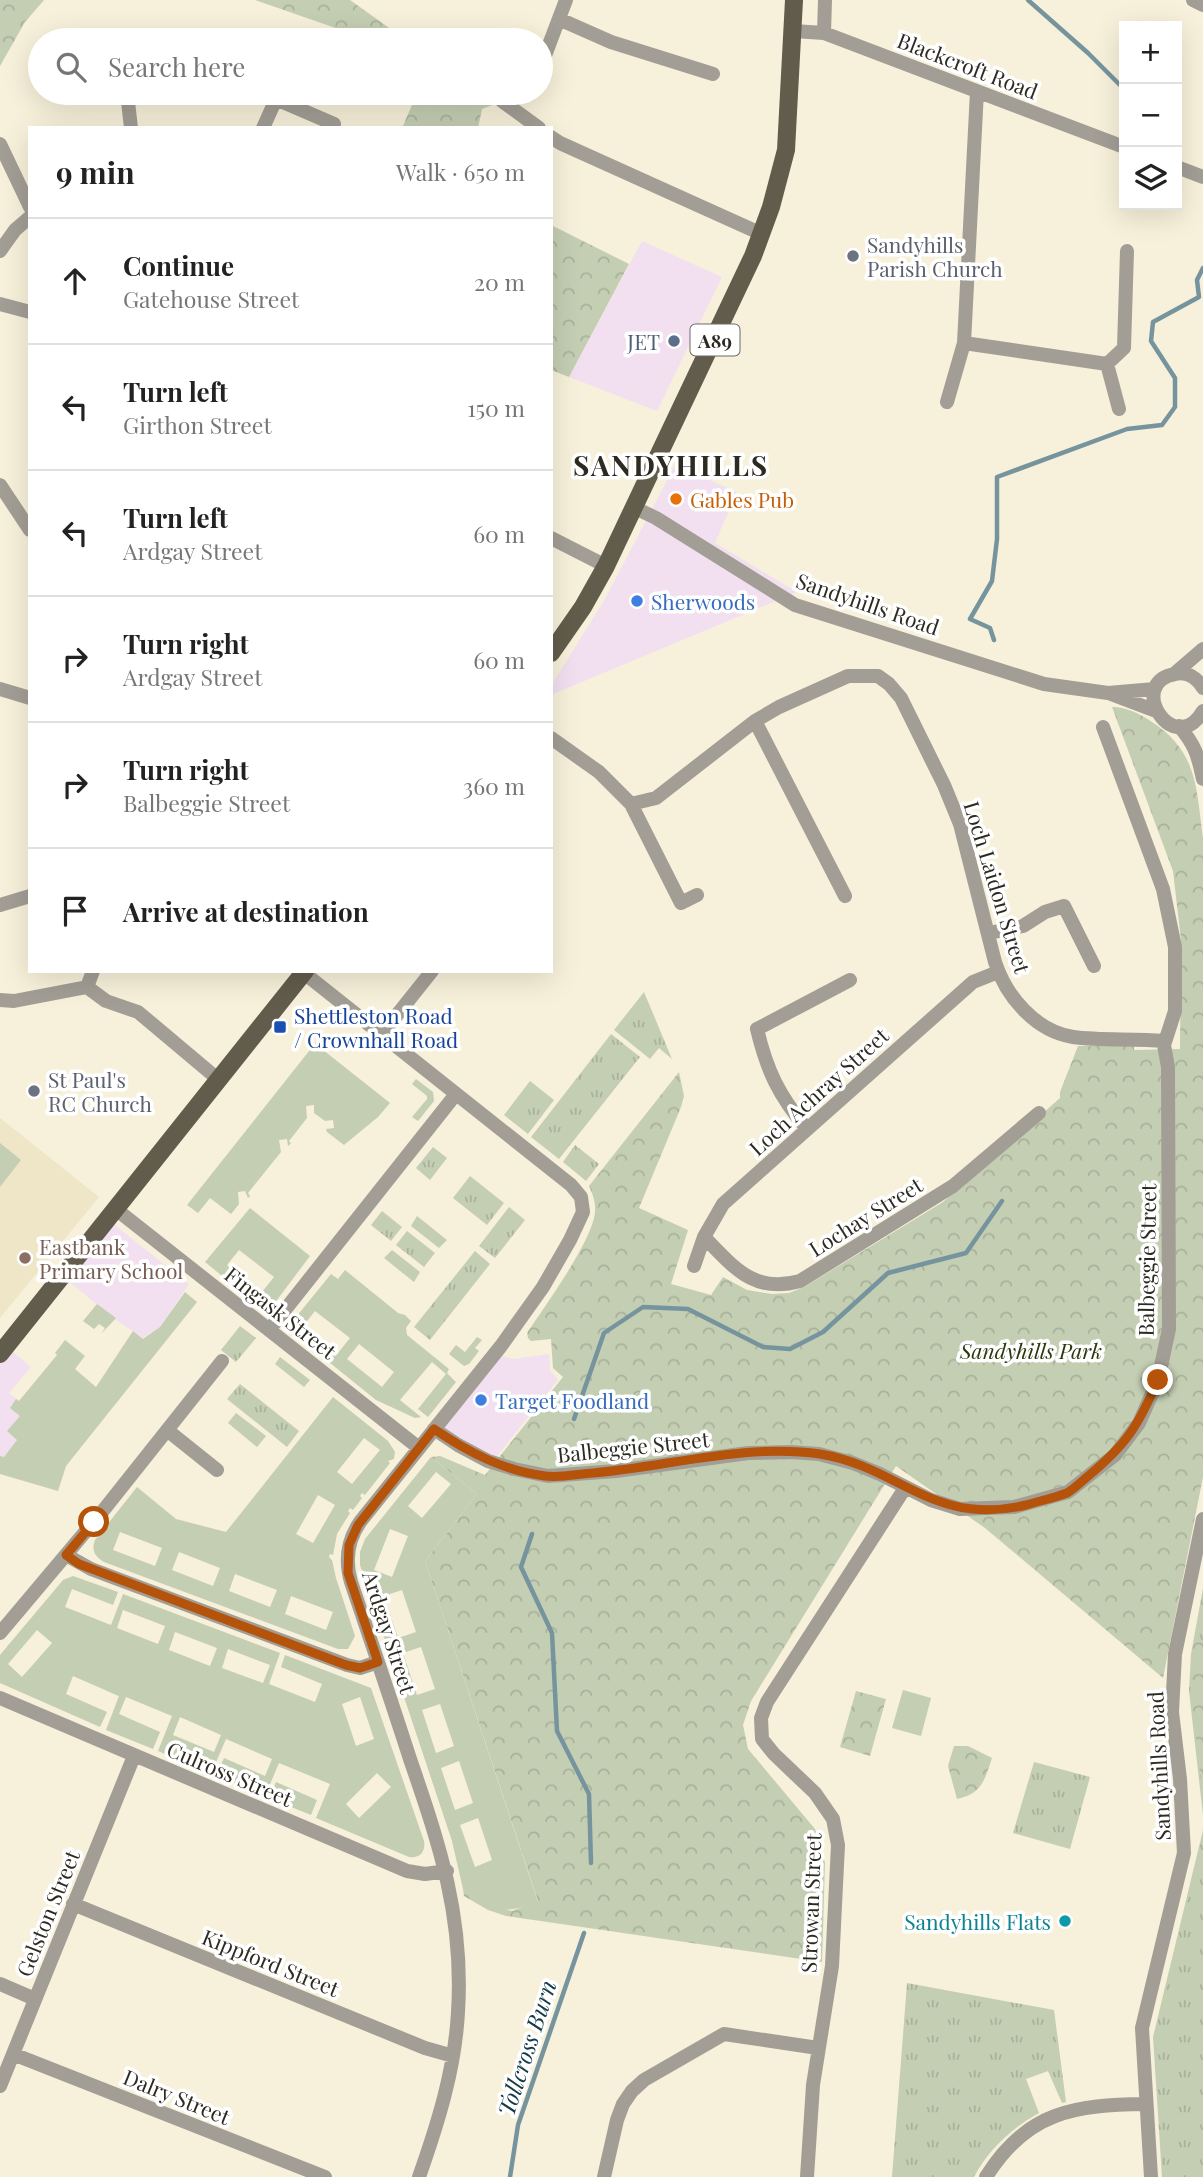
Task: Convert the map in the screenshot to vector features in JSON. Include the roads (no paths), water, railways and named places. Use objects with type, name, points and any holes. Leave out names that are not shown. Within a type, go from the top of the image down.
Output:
[{"type":"main road","name":"A89","points":[[553,650],[583,607],[606,566],[716,337],[762,234],[786,150],[794,0]]},
{"type":"main road","points":[[0,1354],[304,973]]},
{"type":"street","points":[[553,35],[566,0]]},
{"type":"street","points":[[824,33],[825,0]]},
{"type":"street","points":[[1193,0],[1203,5]]},
{"type":"street","points":[[559,19],[611,42],[713,74]]},
{"type":"street","name":"Blackcroft Road","points":[[794,32],[824,33],[1119,145]]},
{"type":"street","points":[[947,402],[964,343],[977,91]]},
{"type":"street","points":[[128,105],[131,126]]},
{"type":"street","points":[[264,126],[273,105]]},
{"type":"street","points":[[295,105],[334,124]]},
{"type":"street","points":[[507,105],[536,126]]},
{"type":"street","points":[[553,138],[762,234]]},
{"type":"street","points":[[0,144],[28,203]]},
{"type":"street","points":[[1182,169],[1203,177]]},
{"type":"street","points":[[0,251],[15,230],[28,219]]},
{"type":"street","points":[[1107,364],[1124,348],[1127,251]]},
{"type":"street","points":[[0,304],[28,311]]},
{"type":"street","points":[[964,343],[1107,364]]},
{"type":"street","points":[[1107,364],[1119,410]]},
{"type":"street","points":[[0,485],[28,527]]},
{"type":"street","name":"Sandyhills Road","points":[[633,506],[795,605],[1044,684],[1108,693],[1156,711],[1166,722],[1179,726],[1193,742],[1198,752],[1203,779]]},
{"type":"street","points":[[553,539],[606,566]]},
{"type":"street","points":[[1156,711],[1155,689],[1160,682],[1200,652]]},
{"type":"street","points":[[1192,676],[1200,652]]},
{"type":"street","points":[[1174,674],[1192,676],[1203,688]]},
{"type":"street","name":"Loch Laidon Street","points":[[631,804],[656,798],[755,721],[779,707],[848,676],[878,676],[890,684],[901,698],[956,811],[998,972],[1012,996],[1038,1022],[1075,1037],[1164,1041]]},
{"type":"street","points":[[0,689],[28,697]]},
{"type":"street","name":"Sandyhills Road","points":[[1108,693],[1155,689]]},
{"type":"street","name":"Sandyhills Road","points":[[1179,726],[1201,714]]},
{"type":"street","name":"Sandyhills Road","points":[[1193,742],[1201,714]]},
{"type":"street","points":[[755,721],[845,896]]},
{"type":"street","name":"Balbeggie Street","points":[[434,1429],[488,1461],[548,1476],[616,1471],[756,1452],[819,1454],[880,1474],[931,1500],[960,1509],[988,1510],[1028,1504],[1068,1492],[1115,1455],[1139,1423],[1158,1380],[1169,1329],[1168,1067],[1164,1041],[1175,1011],[1175,947],[1163,889],[1103,727]]},
{"type":"street","points":[[553,739],[599,772],[631,804],[681,903],[696,895]]},
{"type":"street","points":[[0,905],[28,897]]},
{"type":"street","points":[[989,933],[1023,926],[1045,912],[1064,906],[1094,966]]},
{"type":"street","name":"Loch Achray Street","points":[[694,1266],[704,1237],[723,1204],[973,982],[998,972]]},
{"type":"street","points":[[87,987],[92,973]]},
{"type":"street","name":"Ardgay Street","points":[[306,973],[575,1188],[582,1199],[583,1212],[570,1240],[536,1298],[360,1522],[351,1538],[348,1552],[348,1573],[447,1871],[456,1926],[459,1970],[453,2056],[442,2105],[419,2177]]},
{"type":"street","points":[[381,1035],[430,973]]},
{"type":"street","points":[[807,1129],[786,1103],[765,1062],[757,1029],[850,980]]},
{"type":"street","points":[[0,1000],[14,1002],[87,987],[106,1001],[138,1013],[219,1080]]},
{"type":"street","points":[[269,1330],[456,1094]]},
{"type":"street","name":"Lochay Street","points":[[704,1237],[734,1267],[756,1280],[782,1286],[800,1281],[953,1186],[1039,1113]]},
{"type":"street","name":"Fingask Street","points":[[117,1210],[419,1448]]},
{"type":"street","points":[[0,1633],[222,1361]]},
{"type":"street","points":[[167,1430],[217,1470]]},
{"type":"street","name":"Strowan Street","points":[[807,2177],[812,2098],[832,1966],[838,1845],[833,1819],[815,1793],[762,1739],[761,1718],[767,1702],[905,1488]]},
{"type":"street","name":"Sandyhills Road","points":[[1151,2177],[1142,2043],[1143,2017],[1184,1853],[1180,1779],[1172,1712],[1175,1654],[1203,1518]]},
{"type":"street","points":[[66,1555],[91,1569],[346,1665],[360,1668],[378,1662]]},
{"type":"street","name":"Culross Street","points":[[0,1698],[412,1872],[425,1874],[447,1871]]},
{"type":"street","name":"Gelston Street","points":[[0,2086],[134,1756]]},
{"type":"street","name":"Kippford Street","points":[[74,1903],[425,2048],[453,2056]]},
{"type":"street","points":[[0,1984],[35,1999]]},
{"type":"street","points":[[604,2177],[623,2104],[644,2080],[724,2034],[818,2048]]},
{"type":"street","name":"Dalry Street","points":[[13,2054],[325,2177]]},
{"type":"street","points":[[986,2177],[1017,2139],[1048,2118],[1088,2106],[1146,2104]]},
{"type":"waterway","name":"Tollcross Burn","points":[[1028,0],[1119,84]]},
{"type":"waterway","name":"Tollcross Burn","points":[[994,640],[990,628],[970,619],[992,581],[997,539],[997,477],[1127,429],[1162,425],[1175,407],[1175,378],[1151,341],[1153,322],[1199,297],[1197,280],[1203,268]]},
{"type":"waterway","name":"Tollcross Burn","points":[[574,1419],[604,1333],[643,1307],[688,1309],[763,1347],[790,1349],[823,1332],[888,1273],[966,1253],[1002,1201]]},
{"type":"waterway","name":"Tollcross Burn","points":[[532,1534],[521,1567],[552,1633],[557,1731],[589,1794],[591,1863]]},
{"type":"waterway","name":"Tollcross Burn","points":[[510,2177],[518,2125],[584,1933]]},
{"type":"place","name":"Sandyhills Parish Church","points":[[853,256]]},
{"type":"place","name":"JET","points":[[674,341]]},
{"type":"place","name":"Gables Pub","points":[[676,499]]},
{"type":"place","name":"Sherwoods","points":[[637,601]]},
{"type":"place","name":"Shettleston Road / Crownhall Road","points":[[280,1027]]},
{"type":"place","name":"St Paul's RC Church","points":[[34,1091]]},
{"type":"place","name":"Eastbank Primary School","points":[[25,1258]]},
{"type":"place","name":"Target Foodland","points":[[481,1400]]},
{"type":"place","name":"Sandyhills Flats","points":[[1065,1921]]},
{"type":"district","name":"SANDYHILLS","points":[[671,464]]},
{"type":"park label","name":"Sandyhills Park","points":[[1031,1350]]}]
